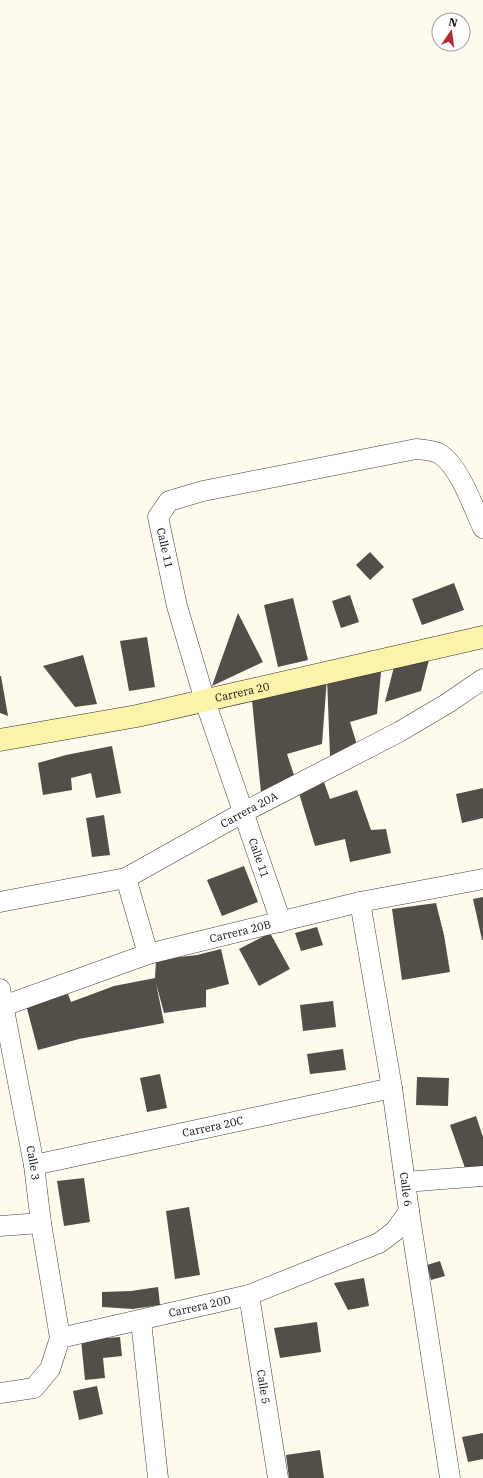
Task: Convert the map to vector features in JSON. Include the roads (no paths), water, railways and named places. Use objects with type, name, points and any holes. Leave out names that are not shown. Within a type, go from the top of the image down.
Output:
[{"type":"street","name":"Calle 11","points":[[281,922],[205,701],[177,606],[158,517],[169,500],[210,489],[416,449],[439,454],[456,469],[483,528]]},
{"type":"street","name":"Carrera 20","points":[[0,740],[137,716],[483,637]]},
{"type":"street","name":"Carrera 20A","points":[[0,902],[126,878],[244,812],[399,732],[448,703],[483,679]]},
{"type":"street","points":[[126,878],[148,954]]},
{"type":"street","name":"Carrera 20B","points":[[2,997],[148,954],[360,902],[483,879]]},
{"type":"street","name":"Calle 6","points":[[360,902],[392,1088],[409,1211],[450,1478]]},
{"type":"street","name":"Calle 3","points":[[2,997],[6,1055],[34,1165],[41,1223],[60,1338]]},
{"type":"street","name":"Carrera 20C","points":[[34,1165],[392,1088]]},
{"type":"street","points":[[405,1182],[483,1176]]},
{"type":"street","name":"Carrera 20D","points":[[60,1338],[141,1321],[250,1295],[379,1243],[395,1231],[409,1211]]},
{"type":"street","points":[[0,1226],[41,1223]]},
{"type":"street","name":"Calle 5","points":[[250,1295],[278,1478]]},
{"type":"street","points":[[141,1321],[158,1478]]},
{"type":"street","points":[[0,1393],[34,1388],[50,1369],[60,1338]]}]
